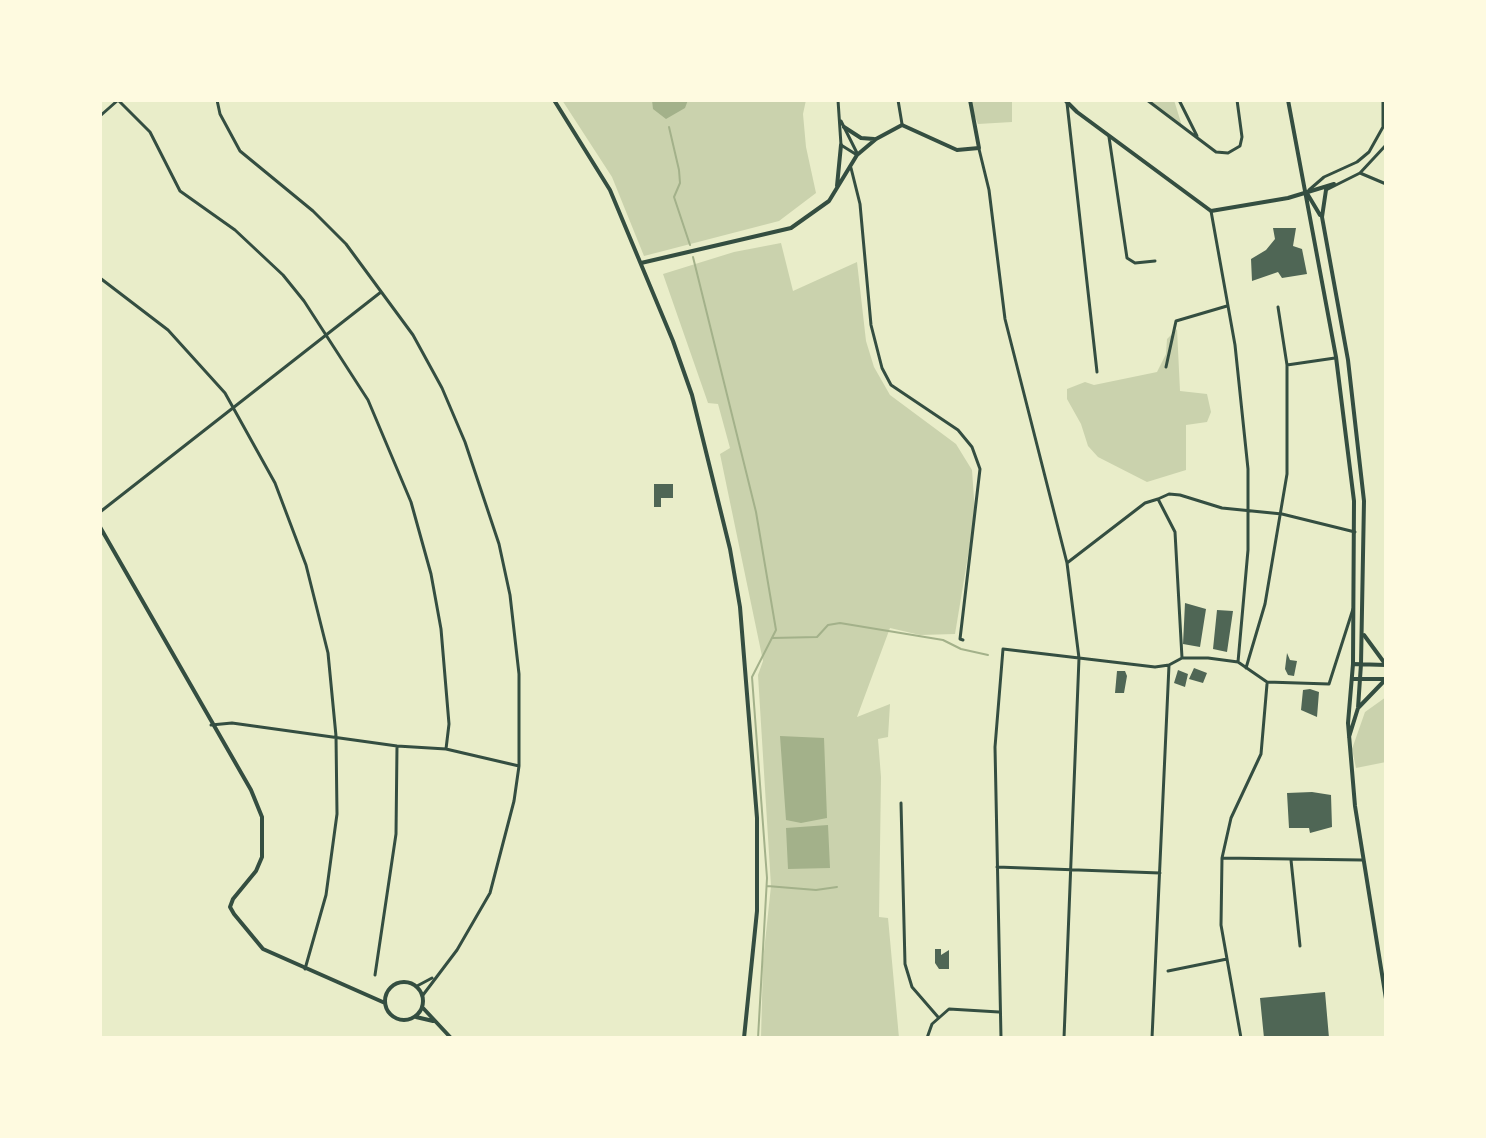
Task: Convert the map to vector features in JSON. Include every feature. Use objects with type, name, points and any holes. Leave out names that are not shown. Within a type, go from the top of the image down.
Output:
[{"type":"main road","points":[[554,100],[610,190],[641,263],[692,395],[730,549],[740,607],[758,842],[757,911],[744,1038]]},
{"type":"main road","points":[[641,263],[791,228],[813,215],[834,194],[857,155],[876,139],[902,125],[957,150],[966,152],[979,148],[970,100]]},
{"type":"main road","points":[[1288,100],[1336,357],[1354,501],[1353,664],[1348,743],[1386,999]]},
{"type":"main road","points":[[1066,102],[1211,211],[1288,198],[1334,184]]},
{"type":"main road","points":[[844,127],[861,138],[876,139]]},
{"type":"main road","points":[[834,194],[840,174],[841,145]]},
{"type":"main road","points":[[1326,190],[1322,217],[1348,360],[1364,501],[1364,635],[1358,708],[1348,743]]},
{"type":"main road","points":[[1307,193],[1322,217]]},
{"type":"main road","points":[[1342,412],[1353,410]]},
{"type":"main road","points":[[1354,501],[1364,501]]},
{"type":"main road","points":[[100,527],[251,790],[262,817],[262,857],[230,907],[263,949],[385,1003],[395,1019],[405,1021],[416,1017],[436,1021]]},
{"type":"main road","points":[[1364,635],[1386,665]]},
{"type":"main road","points":[[1353,664],[1386,665]]},
{"type":"main road","points":[[1352,679],[1386,679]]},
{"type":"main road","points":[[1358,708],[1386,679]]},
{"type":"main road","points":[[372,997],[387,992],[398,982],[417,986],[423,995],[423,1008],[416,1017]]},
{"type":"main road","points":[[385,1003],[387,992]]},
{"type":"main road","points":[[423,1008],[451,1038]]},
{"type":"street","points":[[217,100],[220,114],[240,151],[313,211],[346,244],[413,335],[442,388],[465,442],[499,544],[510,595],[519,674],[519,766],[506,836],[490,893],[457,950],[423,995]]},
{"type":"street","points":[[838,100],[841,145],[857,155]]},
{"type":"street","points":[[898,100],[902,125]]},
{"type":"street","points":[[1147,100],[1216,152],[1236,150],[1242,137],[1237,100]]},
{"type":"street","points":[[1179,100],[1198,137]]},
{"type":"street","points":[[1307,193],[1324,177],[1357,162],[1369,152],[1383,127],[1383,100]]},
{"type":"street","points":[[100,116],[118,101],[150,132],[180,191],[261,253],[304,301],[368,400],[411,502],[441,629],[449,724],[446,749]]},
{"type":"street","points":[[1066,102],[1097,372]]},
{"type":"street","points":[[841,121],[857,155]]},
{"type":"street","points":[[1109,137],[1127,258],[1135,263],[1155,261]]},
{"type":"street","points":[[1326,190],[1360,173],[1386,145]]},
{"type":"street","points":[[979,148],[989,190],[1005,319],[1067,563],[1079,658],[1064,1038]]},
{"type":"street","points":[[851,167],[860,204],[871,325],[882,368],[891,385],[958,430],[972,447],[980,469],[960,639],[963,640]]},
{"type":"street","points":[[1360,173],[1386,184]]},
{"type":"street","points":[[1211,211],[1228,306],[1250,511],[1238,662]]},
{"type":"street","points":[[100,278],[168,330],[211,375],[234,408],[270,473],[299,543],[328,653],[336,736],[334,849],[326,895],[305,970]]},
{"type":"street","points":[[100,512],[381,292]]},
{"type":"street","points":[[1166,367],[1176,321],[1228,306]]},
{"type":"street","points":[[1246,668],[1265,604],[1282,514],[1289,447],[1287,365],[1278,307]]},
{"type":"street","points":[[1287,365],[1336,357]]},
{"type":"street","points":[[1067,563],[1145,503],[1169,494],[1222,508],[1282,514],[1355,532]]},
{"type":"street","points":[[1158,499],[1175,532],[1182,658]]},
{"type":"street","points":[[1001,1038],[995,747],[1003,649],[1124,665],[1169,665],[1182,658],[1238,662],[1267,682],[1324,684],[1332,681],[1354,605]]},
{"type":"street","points":[[1152,1038],[1169,665]]},
{"type":"street","points":[[1241,1038],[1219,903],[1222,858],[1231,818],[1261,754],[1267,682]]},
{"type":"street","points":[[211,725],[232,723],[397,746],[446,749],[519,766]]},
{"type":"street","points":[[375,975],[396,834],[397,746]]},
{"type":"street","points":[[901,803],[905,964],[912,987],[938,1017]]},
{"type":"street","points":[[1222,858],[1363,860]]},
{"type":"street","points":[[1291,860],[1300,946]]},
{"type":"street","points":[[997,867],[1160,873]]},
{"type":"street","points":[[1168,971],[1227,959]]},
{"type":"street","points":[[417,986],[435,976]]},
{"type":"street","points":[[927,1038],[938,1017],[949,1009],[999,1012]]},
{"type":"shaded area","points":[[562,100],[806,100],[803,114],[806,147],[816,193],[779,221],[644,256],[612,177]]},
{"type":"shaded area","points":[[652,100],[688,100],[685,108],[666,119],[653,109]]},
{"type":"shaded area","points":[[968,100],[1012,100],[1012,122],[978,124]]},
{"type":"shaded area","points":[[1149,100],[1174,100],[1182,126]]},
{"type":"shaded area","points":[[781,243],[793,291],[857,262],[866,341],[874,367],[890,395],[956,444],[972,470],[975,514],[955,634],[920,635],[890,628],[857,717],[890,704],[888,737],[878,739],[881,777],[879,917],[888,918],[899,1038],[761,1038],[763,961],[771,886],[758,675],[763,661],[720,454],[730,448],[718,404],[708,403],[663,274],[734,252]]},
{"type":"shaded area","points":[[1177,329],[1180,391],[1207,394],[1211,412],[1207,422],[1186,425],[1186,470],[1147,482],[1098,457],[1088,446],[1081,424],[1067,399],[1067,389],[1085,382],[1094,385],[1157,372],[1166,354],[1167,339]]},
{"type":"shaded area","points":[[1386,697],[1386,762],[1356,768],[1352,749],[1365,712]]},
{"type":"shaded area","points":[[780,736],[824,738],[827,818],[801,823],[786,820]]},
{"type":"shaded area","points":[[828,825],[830,868],[788,869],[786,828]]},
{"type":"building","points":[[1273,228],[1296,228],[1293,246],[1302,249],[1307,274],[1282,278],[1278,272],[1252,281],[1251,259],[1266,250],[1275,239]]},
{"type":"building","points":[[654,484],[673,484],[673,498],[661,498],[661,507],[654,507]]},
{"type":"building","points":[[1185,603],[1206,609],[1200,647],[1183,644]]},
{"type":"building","points":[[1217,610],[1233,611],[1227,652],[1213,649]]},
{"type":"building","points":[[1287,653],[1290,660],[1297,661],[1294,676],[1288,675],[1285,669]]},
{"type":"building","points":[[1194,668],[1207,673],[1203,683],[1189,679]]},
{"type":"building","points":[[1178,670],[1188,674],[1185,687],[1174,683]]},
{"type":"building","points":[[1117,671],[1125,671],[1127,676],[1124,693],[1115,693]]},
{"type":"building","points":[[1303,690],[1319,692],[1317,717],[1301,710]]},
{"type":"building","points":[[1287,793],[1331,795],[1332,827],[1310,833],[1309,828],[1289,828]]},
{"type":"building","points":[[935,949],[941,949],[941,955],[949,950],[949,969],[939,969],[935,963]]},
{"type":"building","points":[[1325,992],[1329,1038],[1264,1038],[1260,998]]},
{"type":"waterway","points":[[669,127],[680,183],[674,197],[690,245]]},
{"type":"waterway","points":[[693,257],[756,512],[776,630],[752,677],[767,878],[758,1038]]},
{"type":"waterway","points":[[772,638],[817,637],[828,625],[840,623],[943,640],[961,649],[988,655]]},
{"type":"waterway","points":[[767,886],[816,890],[837,887]]}]
